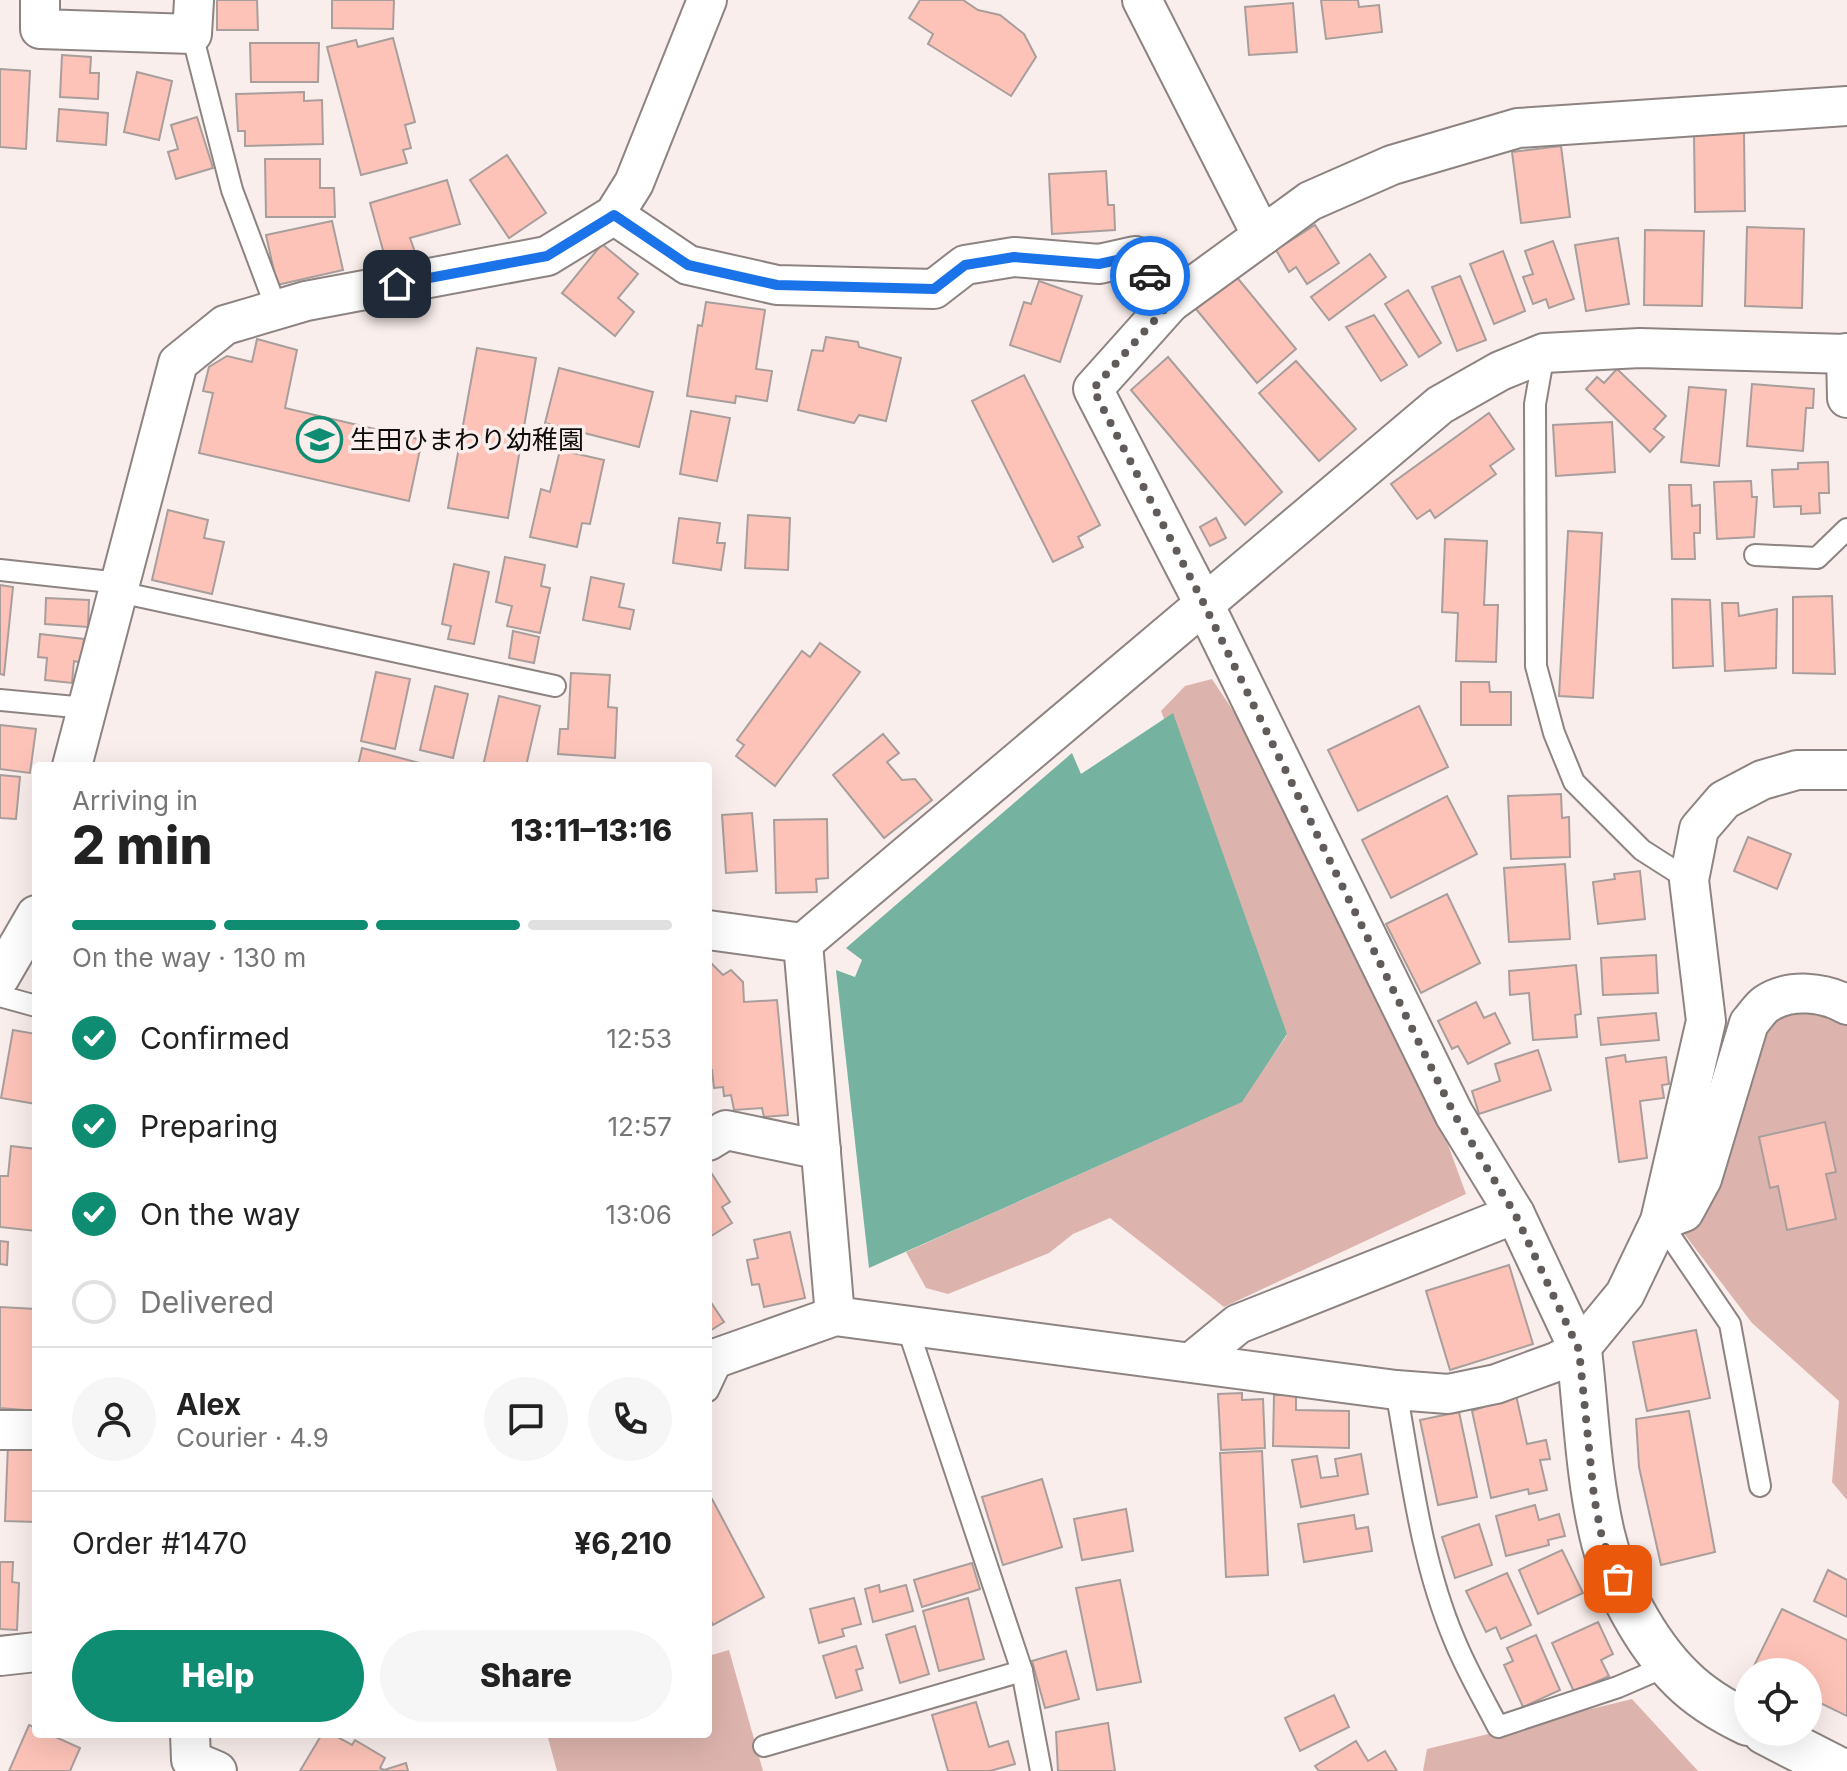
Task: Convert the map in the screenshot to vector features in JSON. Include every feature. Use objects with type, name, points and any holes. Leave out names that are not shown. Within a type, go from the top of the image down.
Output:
[{"type":"street","points":[[40,0],[40,29],[193,17]]},
{"type":"street","points":[[73,762],[178,363],[225,325],[277,310],[547,256],[614,215],[634,183],[707,0]]},
{"type":"street","points":[[1142,0],[1262,236]]},
{"type":"street","points":[[1734,1715],[1701,1695],[1669,1665],[1618,1579],[1602,1538],[1594,1497],[1579,1350],[1515,1214],[1454,1114],[1203,602],[1093,389],[1170,303],[1310,201],[1392,165],[1518,128],[1847,106]]},
{"type":"street","points":[[614,215],[688,265],[777,285],[934,289],[965,265],[1014,257],[1099,264],[1135,256],[1170,303]]},
{"type":"street","points":[[712,931],[803,943],[1203,602],[1440,405],[1500,371],[1544,353],[1640,348],[1846,354],[1847,398]]},
{"type":"street","points":[[717,1357],[835,1316],[1396,1390],[1448,1394],[1496,1384],[1579,1350],[1625,1294],[1660,1221],[1706,1021],[1689,880],[1699,829],[1724,800],[1762,780],[1797,770],[1847,770]]},
{"type":"street","points":[[2,976],[32,922]]},
{"type":"street","points":[[803,943],[835,1316]]},
{"type":"street","points":[[1660,1221],[1684,1212],[1702,1179],[1749,1023],[1766,1004],[1790,995],[1828,994],[1847,1005]]},
{"type":"street","points":[[712,1139],[726,1130],[821,1150]]},
{"type":"street","points":[[1193,1361],[1238,1324],[1515,1214]]},
{"type":"street","points":[[0,1430],[32,1430]]},
{"type":"street","points":[[0,1656],[32,1652]]},
{"type":"street","points":[[190,1738],[191,1760],[217,1771]]},
{"type":"street","points":[[1792,1746],[1841,1771]]},
{"type":"lane","points":[[193,17],[232,190],[277,310]]},
{"type":"lane","points":[[1544,353],[1535,404],[1536,651],[1554,733],[1574,782],[1642,850],[1689,880]]},
{"type":"lane","points":[[1755,555],[1817,558],[1847,529]]},
{"type":"lane","points":[[0,570],[120,588],[555,686]]},
{"type":"lane","points":[[0,700],[86,708]]},
{"type":"lane","points":[[2,976],[32,1002]]},
{"type":"lane","points":[[1660,1221],[1730,1324],[1760,1486]]},
{"type":"lane","points":[[907,1326],[1022,1671],[1041,1771]]},
{"type":"lane","points":[[1396,1390],[1426,1549],[1442,1607],[1454,1640],[1498,1727],[1618,1687],[1669,1665]]},
{"type":"lane","points":[[764,1746],[1022,1671]]},
{"type":"shaded area","points":[[1212,679],[1254,742],[1426,1084],[1466,1194],[1224,1307],[1110,1218],[1073,1234],[1049,1253],[948,1294],[926,1288],[906,1252],[1241,1102],[1287,1035],[1161,711],[1185,686]]},
{"type":"shaded area","points":[[1173,713],[1287,1034],[1242,1102],[869,1268],[836,970],[855,977],[862,960],[846,948],[1072,753],[1081,774]]},
{"type":"shaded area","points":[[1796,1005],[1847,1014],[1847,1500],[1832,1482],[1839,1401],[1752,1323],[1682,1231],[1722,1053]]},
{"type":"shaded area","points":[[729,1650],[763,1771],[557,1771],[548,1738],[712,1738],[712,1655]]},
{"type":"shaded area","points":[[1632,1699],[1698,1771],[1423,1771],[1427,1749]]},
{"type":"building","points":[[217,0],[257,0],[258,30],[217,30]]},
{"type":"building","points":[[332,0],[394,0],[393,29],[332,28]]},
{"type":"building","points":[[920,0],[963,0],[978,10],[1000,15],[1024,34],[1036,57],[1011,96],[928,44],[933,34],[909,18]]},
{"type":"building","points":[[1321,0],[1358,0],[1359,7],[1379,5],[1382,32],[1326,39]]},
{"type":"building","points":[[1293,3],[1297,52],[1249,55],[1245,7]]},
{"type":"building","points":[[393,38],[415,122],[405,125],[411,148],[403,150],[407,163],[361,175],[327,47],[356,40],[358,47]]},
{"type":"building","points":[[250,43],[319,43],[318,82],[251,82]]},
{"type":"building","points":[[62,55],[91,57],[90,73],[99,73],[98,99],[60,97]]},
{"type":"building","points":[[0,69],[30,71],[26,149],[0,147]]},
{"type":"building","points":[[137,72],[172,81],[159,140],[124,132]]},
{"type":"building","points":[[304,92],[304,101],[322,100],[323,144],[245,146],[245,131],[238,131],[236,94]]},
{"type":"building","points":[[59,109],[108,113],[106,145],[57,141]]},
{"type":"building","points":[[197,117],[213,168],[176,179],[168,152],[178,149],[171,125]]},
{"type":"building","points":[[1694,133],[1744,133],[1745,211],[1695,212]]},
{"type":"building","points":[[1561,146],[1570,217],[1521,223],[1512,152]]},
{"type":"building","points":[[507,155],[546,213],[509,238],[470,180]]},
{"type":"building","points":[[265,159],[320,159],[320,188],[334,188],[335,217],[266,217]]},
{"type":"building","points":[[1106,171],[1108,205],[1114,205],[1115,230],[1052,234],[1049,174]]},
{"type":"building","points":[[447,180],[460,224],[410,238],[415,252],[386,261],[370,203]]},
{"type":"building","points":[[332,221],[343,270],[277,285],[266,235]]},
{"type":"building","points":[[1315,225],[1339,263],[1307,284],[1296,267],[1289,272],[1276,250]]},
{"type":"building","points":[[1747,227],[1804,229],[1802,308],[1745,306]]},
{"type":"building","points":[[1645,230],[1704,231],[1702,306],[1644,305]]},
{"type":"building","points":[[1618,238],[1629,304],[1586,311],[1575,245]]},
{"type":"building","points":[[1553,241],[1574,299],[1549,308],[1546,299],[1533,304],[1523,277],[1533,274],[1525,251]]},
{"type":"building","points":[[602,244],[638,274],[618,298],[634,312],[615,336],[562,293]]},
{"type":"building","points":[[1503,251],[1525,311],[1494,324],[1470,264]]},
{"type":"building","points":[[1370,254],[1386,277],[1329,320],[1311,297]]},
{"type":"building","points":[[1235,275],[1296,349],[1257,383],[1196,309]]},
{"type":"building","points":[[1460,276],[1486,340],[1457,351],[1432,287]]},
{"type":"building","points":[[1039,281],[1082,296],[1060,362],[1010,345],[1024,302],[1031,304]]},
{"type":"building","points":[[1408,290],[1441,343],[1419,357],[1385,304]]},
{"type":"building","points":[[706,302],[765,310],[756,369],[772,371],[767,401],[736,396],[735,403],[687,396],[698,325],[702,326]]},
{"type":"building","points":[[1374,315],[1407,365],[1381,381],[1346,327]]},
{"type":"building","points":[[826,337],[858,342],[859,347],[901,358],[886,421],[859,415],[854,423],[798,410],[812,350],[823,351]]},
{"type":"building","points":[[257,339],[297,350],[285,408],[422,440],[409,501],[199,453],[213,393],[203,391],[209,367],[227,356],[252,362]]},
{"type":"building","points":[[477,348],[536,358],[508,518],[448,508]]},
{"type":"building","points":[[1168,357],[1282,492],[1245,525],[1131,390]]},
{"type":"building","points":[[1296,361],[1356,429],[1319,461],[1259,393]]},
{"type":"building","points":[[559,368],[653,392],[639,447],[545,423]]},
{"type":"building","points":[[1617,369],[1666,416],[1654,429],[1664,437],[1650,452],[1586,389],[1597,377],[1604,383]]},
{"type":"building","points":[[1024,375],[1100,525],[1078,537],[1083,547],[1053,562],[972,401]]},
{"type":"building","points":[[1752,384],[1814,389],[1813,408],[1806,408],[1803,451],[1747,446]]},
{"type":"building","points":[[1689,387],[1726,390],[1719,466],[1681,462]]},
{"type":"building","points":[[691,411],[730,418],[717,481],[680,474]]},
{"type":"building","points":[[1489,413],[1514,449],[1490,466],[1496,474],[1435,518],[1430,510],[1417,519],[1391,484]]},
{"type":"building","points":[[1612,422],[1615,472],[1556,476],[1553,425]]},
{"type":"building","points":[[560,450],[604,460],[590,524],[582,523],[577,547],[530,537],[541,489],[550,492]]},
{"type":"building","points":[[1828,462],[1829,493],[1819,493],[1820,513],[1801,514],[1801,506],[1774,507],[1772,470],[1798,469],[1798,463]]},
{"type":"building","points":[[1751,481],[1752,497],[1757,497],[1754,537],[1717,539],[1714,482]]},
{"type":"building","points":[[1669,485],[1691,485],[1692,506],[1700,505],[1700,533],[1694,533],[1695,559],[1672,559]]},
{"type":"building","points":[[168,510],[208,520],[204,538],[224,542],[212,594],[152,580]]},
{"type":"building","points":[[748,515],[790,518],[788,570],[745,568]]},
{"type":"building","points":[[679,518],[720,523],[717,543],[725,543],[721,570],[673,563]]},
{"type":"building","points":[[1216,518],[1226,538],[1210,546],[1200,527]]},
{"type":"building","points":[[1568,531],[1602,533],[1593,698],[1559,696]]},
{"type":"building","points":[[1445,539],[1487,541],[1484,605],[1498,605],[1496,662],[1456,661],[1458,613],[1442,612]]},
{"type":"building","points":[[505,557],[545,565],[541,586],[550,588],[540,633],[507,626],[512,606],[496,602]]},
{"type":"building","points":[[454,564],[489,572],[474,644],[448,639],[451,626],[442,624]]},
{"type":"building","points":[[591,577],[624,584],[619,607],[634,610],[630,629],[583,620]]},
{"type":"building","points":[[0,585],[13,587],[4,675],[0,674]]},
{"type":"building","points":[[1832,596],[1835,674],[1793,673],[1793,597]]},
{"type":"building","points":[[46,598],[89,600],[88,627],[45,624]]},
{"type":"building","points":[[1672,599],[1710,600],[1713,666],[1673,668]]},
{"type":"building","points":[[1722,603],[1738,603],[1739,616],[1777,609],[1776,668],[1725,671]]},
{"type":"building","points":[[513,631],[539,637],[534,663],[509,658]]},
{"type":"building","points":[[40,634],[84,639],[82,663],[74,661],[72,683],[45,680],[47,658],[38,657]]},
{"type":"building","points":[[820,643],[860,672],[775,786],[736,756],[744,745],[737,740],[802,651],[810,657]]},
{"type":"building","points":[[376,672],[410,679],[395,749],[361,741]]},
{"type":"building","points":[[571,673],[610,675],[608,707],[617,708],[615,758],[558,754],[560,729],[568,729]]},
{"type":"building","points":[[1461,682],[1489,682],[1490,692],[1511,692],[1511,725],[1461,725]]},
{"type":"building","points":[[435,686],[468,694],[453,758],[420,750]]},
{"type":"building","points":[[499,696],[540,706],[527,762],[484,762]]},
{"type":"building","points":[[1419,706],[1448,767],[1358,811],[1328,750]]},
{"type":"building","points":[[0,725],[36,729],[30,773],[0,769]]},
{"type":"building","points":[[883,734],[899,753],[887,762],[902,780],[915,779],[932,800],[884,838],[833,775]]},
{"type":"building","points":[[362,748],[416,762],[359,762]]},
{"type":"building","points":[[0,775],[20,777],[16,819],[0,818]]},
{"type":"building","points":[[1561,794],[1562,818],[1569,817],[1570,857],[1511,859],[1508,796]]},
{"type":"building","points":[[1447,796],[1477,854],[1391,898],[1362,840]]},
{"type":"building","points":[[752,813],[757,871],[726,873],[722,815]]},
{"type":"building","points":[[827,819],[828,878],[816,879],[817,892],[776,893],[774,820]]},
{"type":"building","points":[[1748,837],[1791,854],[1777,889],[1734,871]]},
{"type":"building","points":[[1565,864],[1570,939],[1509,942],[1504,868]]},
{"type":"building","points":[[1640,871],[1645,919],[1598,924],[1593,882],[1615,879],[1614,874]]},
{"type":"building","points":[[1447,894],[1480,963],[1421,993],[1386,924]]},
{"type":"building","points":[[1656,955],[1658,993],[1603,995],[1601,958]]},
{"type":"building","points":[[712,964],[723,975],[731,970],[743,982],[744,1002],[777,1000],[788,1115],[764,1117],[762,1108],[734,1110],[731,1095],[724,1096],[723,1087],[714,1088]]},
{"type":"building","points":[[1576,965],[1581,1014],[1575,1015],[1577,1037],[1533,1040],[1529,993],[1510,995],[1509,971]]},
{"type":"building","points":[[1476,1002],[1484,1018],[1495,1013],[1510,1043],[1468,1064],[1458,1046],[1452,1049],[1438,1021]]},
{"type":"building","points":[[1656,1013],[1659,1040],[1601,1045],[1598,1018]]},
{"type":"building","points":[[13,1030],[32,1033],[32,1103],[1,1098]]},
{"type":"building","points":[[1538,1050],[1551,1090],[1479,1114],[1472,1091],[1500,1081],[1495,1064]]},
{"type":"building","points":[[1625,1055],[1626,1062],[1666,1057],[1669,1084],[1662,1085],[1664,1098],[1640,1101],[1647,1158],[1619,1162],[1606,1058]]},
{"type":"building","points":[[1825,1122],[1836,1172],[1826,1174],[1836,1219],[1787,1230],[1778,1186],[1770,1188],[1759,1137]]},
{"type":"building","points":[[11,1146],[32,1149],[32,1231],[0,1227],[0,1176],[8,1176]]},
{"type":"building","points":[[712,1174],[730,1202],[722,1207],[732,1223],[712,1236]]},
{"type":"building","points":[[790,1232],[805,1298],[764,1307],[759,1284],[752,1285],[747,1260],[758,1258],[754,1240]]},
{"type":"building","points":[[0,1241],[8,1242],[7,1265],[0,1264]]},
{"type":"building","points":[[1509,1265],[1533,1344],[1450,1370],[1426,1291]]},
{"type":"building","points":[[712,1304],[724,1322],[712,1330]]},
{"type":"building","points":[[0,1307],[32,1309],[32,1411],[0,1408]]},
{"type":"building","points":[[1696,1330],[1710,1398],[1647,1411],[1633,1342]]},
{"type":"building","points":[[1242,1393],[1242,1400],[1263,1399],[1265,1448],[1221,1450],[1218,1394]]},
{"type":"building","points":[[1274,1395],[1296,1395],[1296,1410],[1349,1411],[1349,1448],[1273,1446]]},
{"type":"building","points":[[1516,1395],[1527,1444],[1546,1440],[1550,1459],[1540,1460],[1547,1490],[1529,1494],[1528,1489],[1491,1498],[1472,1411]]},
{"type":"building","points":[[1689,1411],[1715,1552],[1661,1565],[1639,1467],[1636,1419]]},
{"type":"building","points":[[1459,1412],[1477,1497],[1438,1505],[1420,1420]]},
{"type":"building","points":[[32,1443],[32,1522],[5,1521],[8,1444]]},
{"type":"building","points":[[1262,1451],[1268,1575],[1226,1577],[1220,1453]]},
{"type":"building","points":[[1361,1454],[1368,1494],[1301,1507],[1292,1460],[1317,1456],[1321,1478],[1338,1476],[1335,1459]]},
{"type":"building","points":[[1042,1479],[1062,1547],[1003,1565],[982,1497]]},
{"type":"building","points":[[712,1499],[764,1597],[712,1623]]},
{"type":"building","points":[[1535,1505],[1539,1520],[1559,1514],[1565,1536],[1548,1540],[1549,1545],[1506,1556],[1496,1516]]},
{"type":"building","points":[[1126,1509],[1133,1551],[1082,1560],[1074,1519]]},
{"type":"building","points":[[1354,1515],[1356,1529],[1368,1527],[1372,1551],[1304,1562],[1298,1524]]},
{"type":"building","points":[[1479,1524],[1492,1565],[1455,1578],[1442,1537]]},
{"type":"building","points":[[1562,1550],[1583,1593],[1538,1614],[1519,1570]]},
{"type":"building","points":[[0,1562],[13,1562],[12,1582],[19,1583],[17,1630],[0,1629]]},
{"type":"building","points":[[972,1563],[980,1589],[922,1607],[914,1580]]},
{"type":"building","points":[[1828,1570],[1847,1580],[1847,1617],[1814,1601]]},
{"type":"building","points":[[1507,1573],[1531,1625],[1501,1639],[1496,1627],[1486,1632],[1466,1591]]},
{"type":"building","points":[[1120,1580],[1141,1682],[1097,1690],[1076,1588]]},
{"type":"building","points":[[879,1585],[880,1592],[906,1585],[913,1611],[873,1622],[865,1589]]},
{"type":"building","points":[[854,1598],[861,1624],[842,1629],[844,1636],[819,1643],[810,1609]]},
{"type":"building","points":[[968,1598],[984,1659],[939,1671],[923,1611]]},
{"type":"building","points":[[1782,1609],[1847,1640],[1847,1716],[1822,1704],[1822,1658],[1758,1658]]},
{"type":"building","points":[[1598,1622],[1613,1654],[1601,1660],[1609,1676],[1574,1692],[1552,1643]]},
{"type":"building","points":[[915,1626],[929,1674],[900,1683],[886,1635]]},
{"type":"building","points":[[1536,1635],[1560,1690],[1523,1707],[1504,1665],[1513,1661],[1507,1648]]},
{"type":"building","points":[[856,1646],[863,1668],[856,1670],[862,1690],[836,1698],[823,1656]]},
{"type":"building","points":[[1066,1651],[1079,1699],[1045,1708],[1032,1661]]},
{"type":"building","points":[[1334,1695],[1349,1727],[1300,1751],[1285,1718]]},
{"type":"building","points":[[976,1702],[989,1747],[1008,1741],[1015,1764],[990,1771],[948,1771],[932,1715]]},
{"type":"building","points":[[1108,1723],[1115,1771],[1058,1771],[1056,1732]]},
{"type":"building","points":[[29,1725],[32,1726],[32,1738],[58,1738],[80,1748],[70,1771],[9,1771]]},
{"type":"building","points":[[320,1738],[339,1738],[352,1745],[355,1740],[385,1758],[380,1768],[384,1770],[406,1763],[408,1771],[300,1771]]},
{"type":"building","points":[[1356,1741],[1368,1761],[1385,1751],[1397,1771],[1319,1771],[1315,1766]]},
{"type":"way so far","points":[[1150,276],[1170,303],[1093,389],[1203,602],[1454,1114],[1515,1214],[1579,1350],[1594,1497],[1602,1538],[1618,1579]]},
{"type":"place","name":"生田ひまわり幼稚園","points":[[319,439]]},
{"type":"route","points":[[397,284],[547,256],[614,215],[688,265],[777,285],[895,291],[934,289],[965,265],[1014,257],[1099,264],[1135,256],[1150,276]]}]
